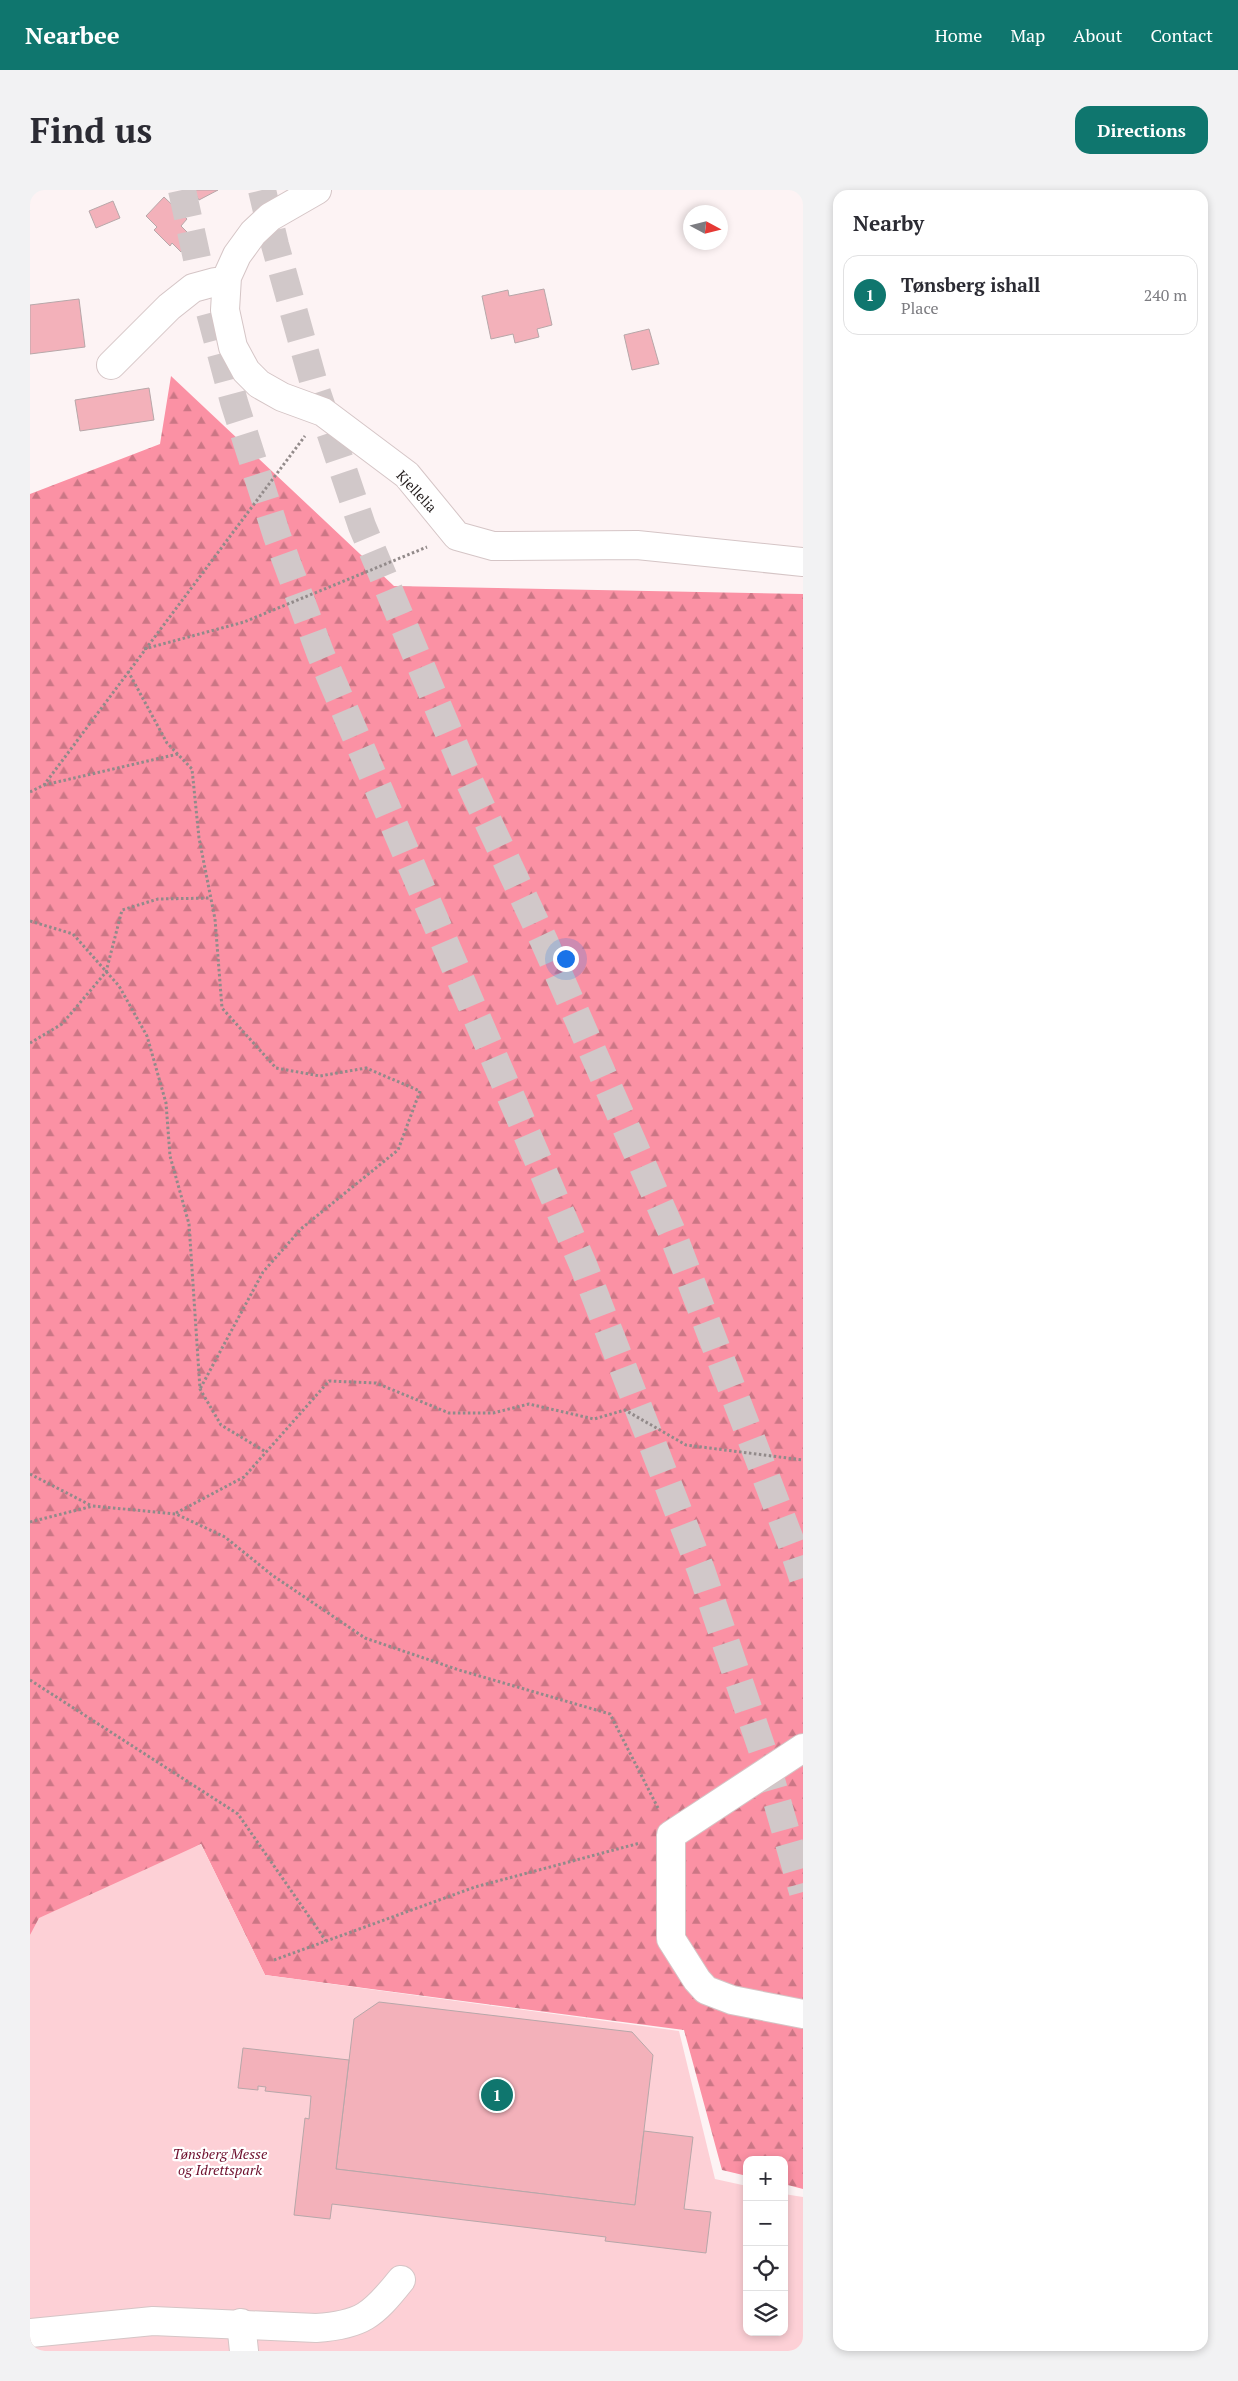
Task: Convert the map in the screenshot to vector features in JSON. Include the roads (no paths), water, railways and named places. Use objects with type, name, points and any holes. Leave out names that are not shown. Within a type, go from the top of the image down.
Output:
[{"type":"street","name":"Kjellelia","points":[[317,190],[270,217],[252,233],[237,256],[226,283],[225,310],[233,347],[246,371],[259,384],[282,396],[323,412],[407,475],[457,536],[493,546],[637,544],[803,562]]},
{"type":"street","points":[[111,365],[169,307],[193,288],[216,282],[226,283]]},
{"type":"street","points":[[803,1748],[671,1835],[671,1939],[697,1980],[706,1990],[732,2000],[803,2014]]},
{"type":"street","points":[[30,2333],[59,2332],[153,2321],[241,2323],[316,2328],[342,2326],[367,2316],[384,2301],[401,2280]]},
{"type":"street","points":[[241,2323],[244,2351]]},
{"type":"street","points":[[59,2332],[87,2351]]},
{"type":"tunnel","points":[[182,190],[203,286],[234,402],[277,536],[321,655],[584,1267],[701,1570],[763,1752],[803,1892]]},
{"type":"tunnel","points":[[262,190],[275,245],[314,384],[362,526],[470,783],[544,941],[671,1230],[803,1578]]},
{"type":"place","name":"Tønsberg ishall","points":[[497,2095]]},
{"type":"park label","name":"Tønsberg Messe og Idrettspark","points":[[220,2162]]}]
